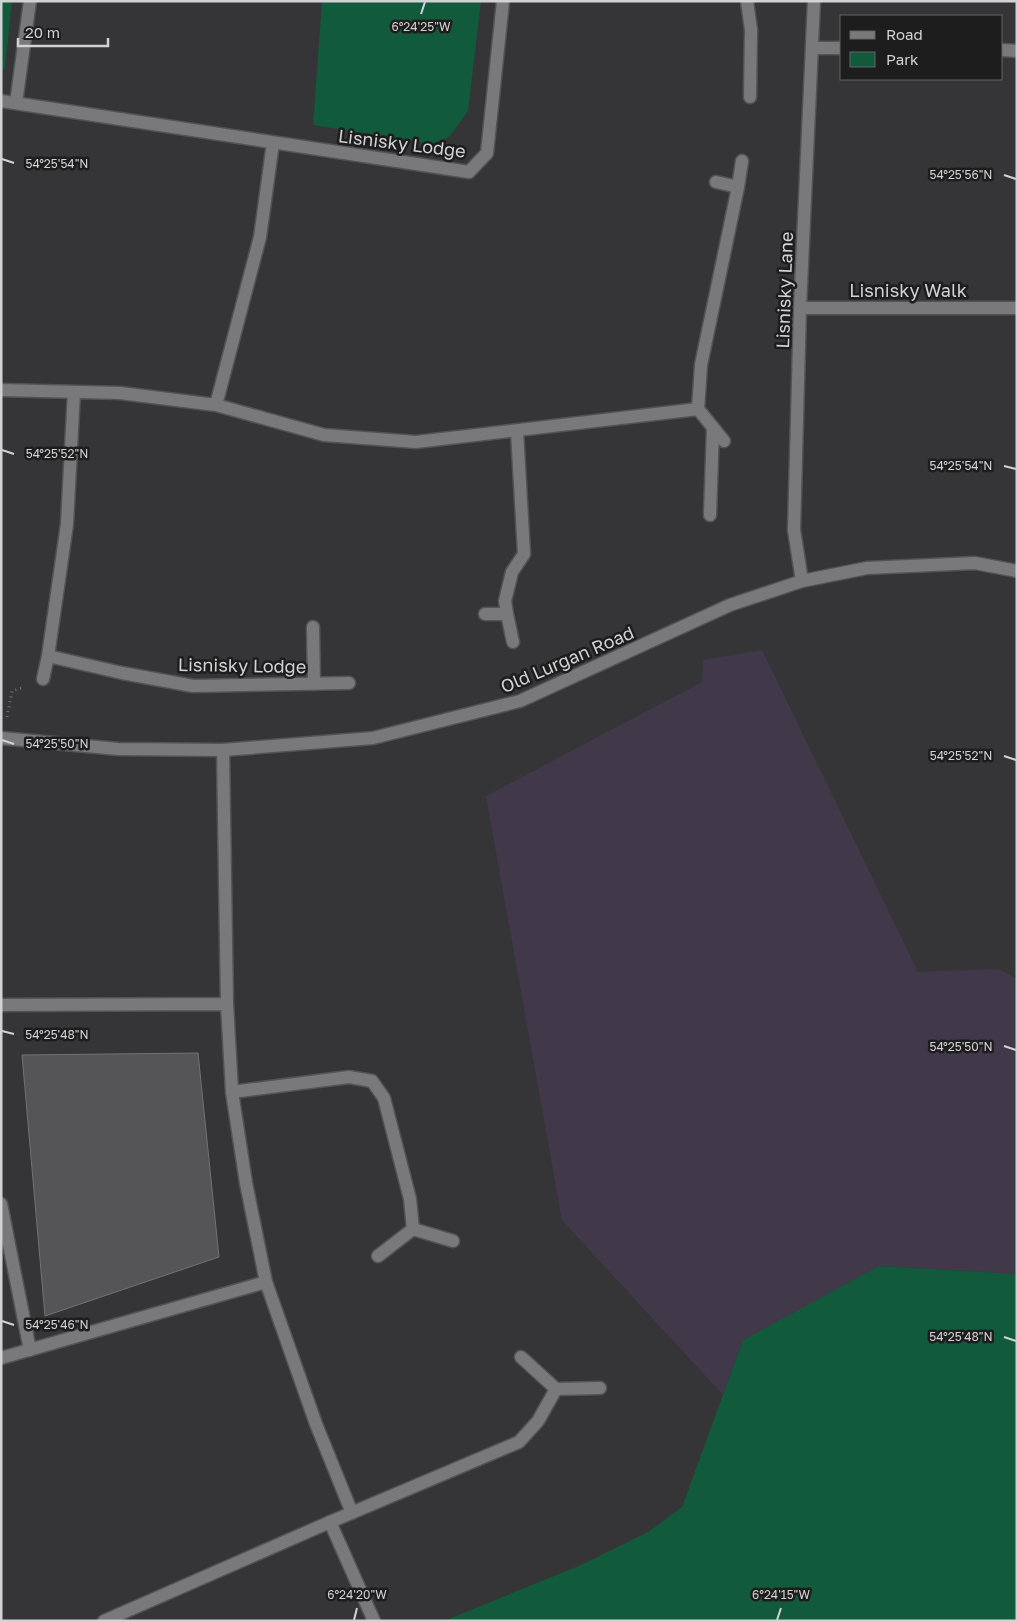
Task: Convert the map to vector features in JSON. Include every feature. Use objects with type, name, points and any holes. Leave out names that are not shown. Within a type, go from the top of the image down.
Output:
[{"type":"street","points":[[16,103],[30,1]]},
{"type":"street","name":"Lisnisky Lodge","points":[[1,101],[469,172],[487,153],[503,1]]},
{"type":"street","points":[[747,1],[751,30],[750,97]]},
{"type":"street","name":"Lisnisky Lane","points":[[802,580],[794,530],[800,308],[814,1]]},
{"type":"street","points":[[813,48],[840,48]]},
{"type":"street","points":[[1003,50],[1017,51]]},
{"type":"street","points":[[216,406],[260,237],[272,143]]},
{"type":"street","points":[[724,441],[698,409],[701,366],[742,161]]},
{"type":"street","points":[[716,182],[738,187]]},
{"type":"street","name":"Lisnisky Walk","points":[[800,308],[1017,308]]},
{"type":"street","points":[[1,390],[120,393],[216,406],[324,436],[416,442],[698,409]]},
{"type":"street","points":[[43,679],[67,524],[74,392]]},
{"type":"street","points":[[710,515],[714,428]]},
{"type":"street","points":[[513,642],[505,601],[512,572],[524,554],[517,431]]},
{"type":"street","name":"Old Lurgan Road","points":[[2,738],[118,749],[223,750],[373,738],[520,701],[730,605],[802,580],[867,568],[976,564],[1017,571]]},
{"type":"street","points":[[486,614],[507,614]]},
{"type":"street","points":[[313,626],[314,684]]},
{"type":"street","name":"Lisnisky Lodge","points":[[48,656],[122,673],[193,686],[349,683]]},
{"type":"street","points":[[223,750],[227,1004],[232,1092],[246,1183],[266,1282],[316,1424],[352,1513]]},
{"type":"street","points":[[1,1005],[227,1004]]},
{"type":"street","points":[[232,1092],[349,1076],[372,1081],[384,1098],[410,1199],[412,1229]]},
{"type":"street","points":[[1,1204],[30,1350]]},
{"type":"street","points":[[412,1229],[453,1241]]},
{"type":"street","points":[[378,1256],[412,1229]]},
{"type":"street","points":[[1,1358],[266,1282]]},
{"type":"street","points":[[521,1356],[556,1389],[600,1388]]},
{"type":"street","points":[[104,1621],[519,1442],[538,1421],[556,1389]]},
{"type":"street","points":[[330,1522],[374,1621]]},
{"type":"path","points":[[2,738],[12,691],[43,679]]},
{"type":"shaded area","points":[[762,650],[918,972],[999,969],[1017,979],[1017,1274],[879,1266],[743,1340],[723,1395],[562,1220],[486,796],[702,682],[703,660]]},
{"type":"green space","points":[[1,1],[12,1],[5,67],[1,73]]},
{"type":"green space","points":[[322,1],[481,1],[468,111],[449,137],[430,144],[313,125]]},
{"type":"green space","points":[[879,1266],[1017,1274],[1017,1621],[444,1621],[581,1565],[648,1532],[682,1507],[743,1340]]},
{"type":"building","points":[[198,1053],[219,1257],[45,1316],[22,1055]]}]
